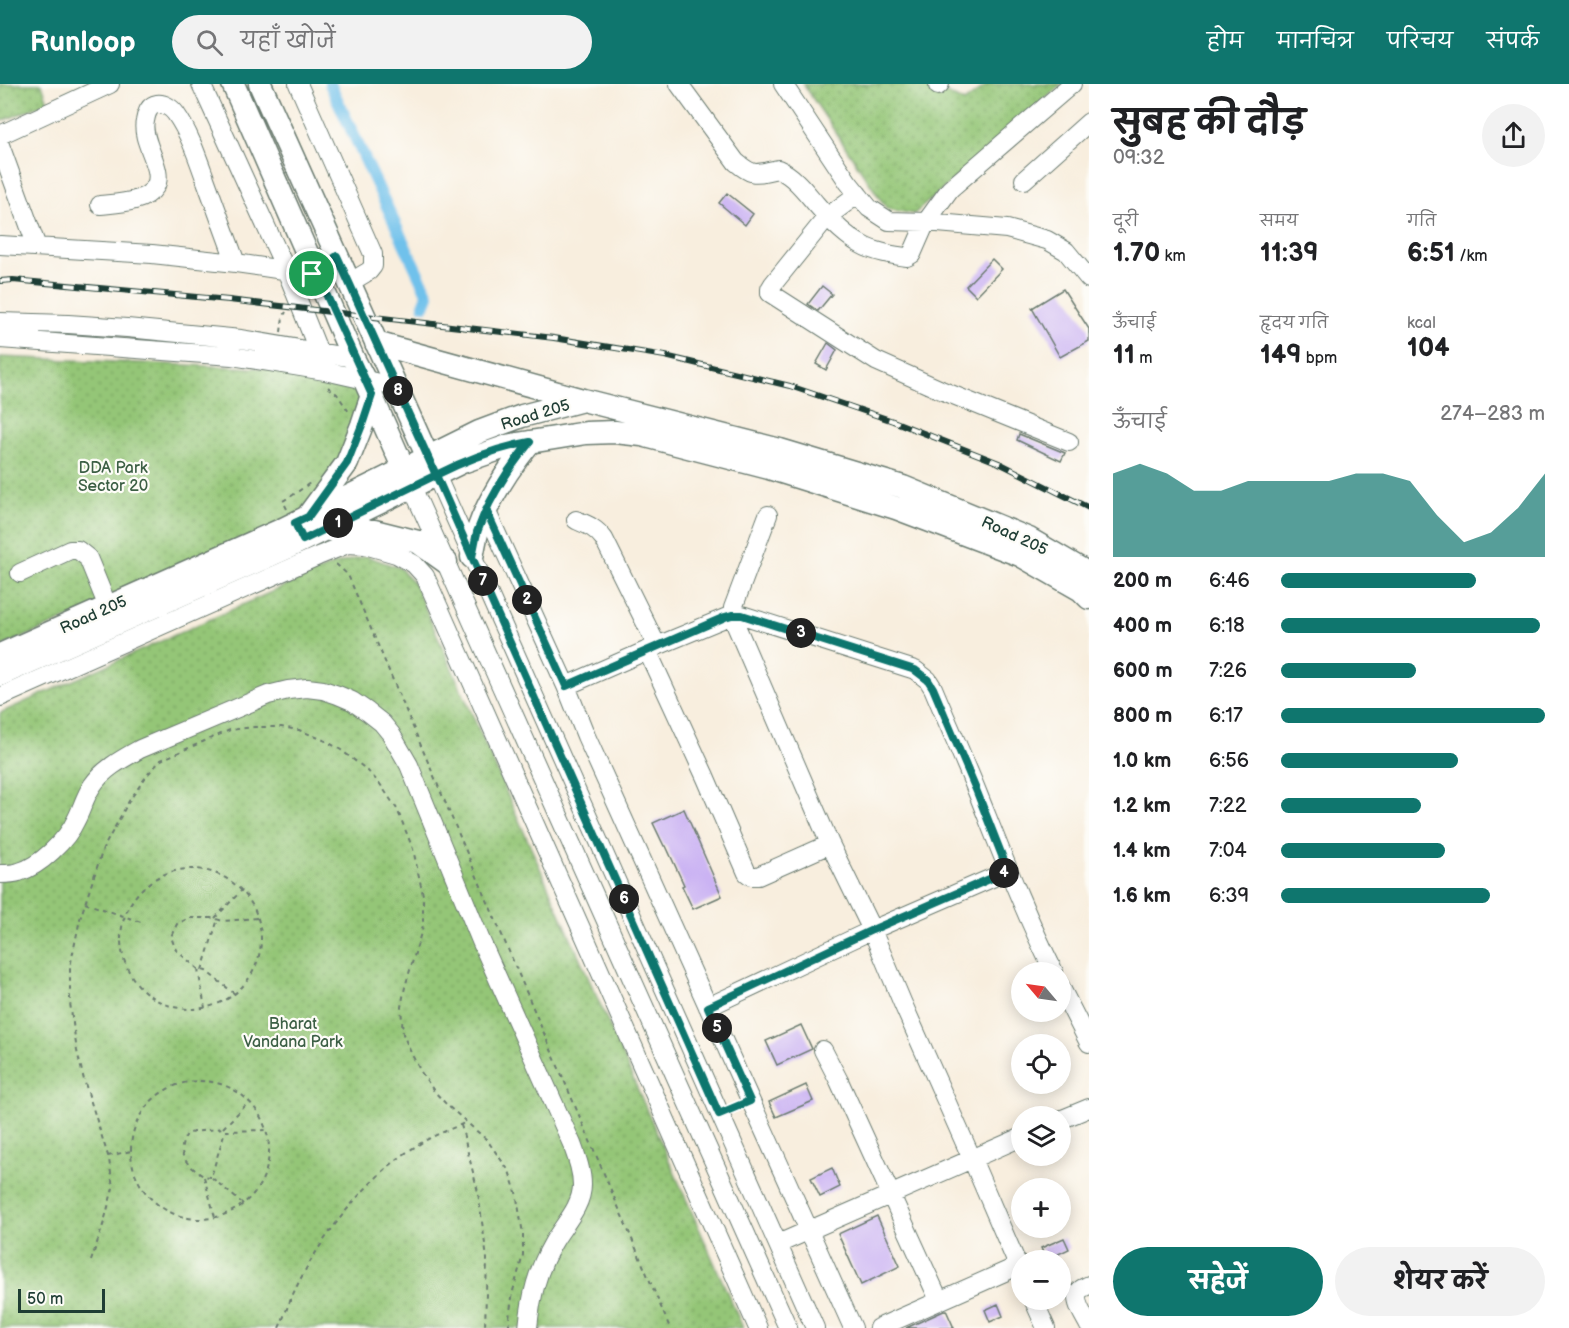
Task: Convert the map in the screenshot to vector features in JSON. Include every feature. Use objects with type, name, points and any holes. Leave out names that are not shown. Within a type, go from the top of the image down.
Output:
[{"type":"main road","points":[[233,84],[408,478]]},
{"type":"main road","points":[[260,84],[432,466]]},
{"type":"main road","points":[[376,343],[583,400]]},
{"type":"main road","points":[[368,388],[362,425],[347,463],[309,523],[374,531],[418,542],[446,562]]},
{"type":"main road","name":"Road 205","points":[[0,655],[309,523],[408,478],[432,466],[479,432],[522,416],[583,400],[780,450],[903,487],[1029,539],[1089,574]]},
{"type":"main road","name":"Road 205","points":[[432,466],[472,459],[511,445],[586,433],[615,432],[642,435],[769,468],[896,508],[1020,555],[1081,590],[1089,598]]},
{"type":"main road","points":[[472,557],[477,532],[486,510],[512,465],[530,442]]},
{"type":"main road","name":"Road 205","points":[[0,675],[278,552],[309,523]]},
{"type":"street","points":[[0,135],[110,84]]},
{"type":"street","points":[[201,84],[286,270],[320,352],[327,379]]},
{"type":"street","points":[[298,84],[373,254],[373,266],[369,271],[349,283]]},
{"type":"street","points":[[679,84],[736,162],[751,172],[761,174],[778,168],[786,172],[827,217],[859,244],[866,248],[908,257],[915,249],[926,222],[950,189],[1072,84]]},
{"type":"street","points":[[783,84],[848,182],[869,208],[889,221],[1007,229],[1047,240],[1066,251],[1089,279]]},
{"type":"street","points":[[100,206],[136,200],[154,189],[158,181],[157,169],[145,138],[144,125],[152,105],[166,105],[175,112],[187,134],[236,263]]},
{"type":"street","points":[[1024,180],[1089,123]]},
{"type":"street","points":[[0,145],[37,247]]},
{"type":"street","points":[[858,194],[827,217],[773,284],[770,293],[876,361],[941,390],[1069,441]]},
{"type":"street","points":[[0,245],[152,254],[317,274]]},
{"type":"street","points":[[0,322],[127,328],[241,339],[353,358]]},
{"type":"street","points":[[0,339],[232,356],[368,388],[397,387]]},
{"type":"street","points":[[432,466],[815,1328]]},
{"type":"street","points":[[408,478],[788,1328]]},
{"type":"street","points":[[486,510],[853,1328]]},
{"type":"street","points":[[768,515],[732,615],[830,844],[872,930],[1011,1250]]},
{"type":"street","points":[[576,520],[598,530],[604,539],[747,873],[751,876],[758,876],[830,844]]},
{"type":"street","points":[[0,697],[348,544],[365,545],[396,554],[414,564],[425,576],[758,1328]]},
{"type":"street","points":[[20,573],[70,550],[78,550],[88,558],[108,607]]},
{"type":"street","points":[[566,686],[732,615],[742,615],[915,670],[928,680],[933,688],[1008,871],[1049,962]]},
{"type":"street","points":[[0,874],[18,873],[29,868],[58,845],[69,833],[92,785],[120,760],[140,749],[268,695],[307,688],[323,690],[352,701],[382,723],[391,734],[413,775],[482,941],[572,1144],[581,1170],[582,1187],[578,1203],[552,1244],[537,1276],[530,1302],[528,1328]]},
{"type":"street","points":[[708,1007],[872,930],[1008,871]]},
{"type":"street","points":[[1071,1008],[1089,1043]]},
{"type":"street","points":[[823,1050],[939,1300]]},
{"type":"street","points":[[719,1114],[750,1101]]},
{"type":"street","points":[[1071,1115],[1089,1108]]},
{"type":"street","points":[[738,1154],[767,1140]]},
{"type":"street","points":[[777,1244],[1011,1142]]},
{"type":"street","points":[[878,1328],[939,1300],[1011,1273]]},
{"type":"street","points":[[1089,1285],[1080,1290],[1077,1297],[1089,1326]]},
{"type":"street","points":[[1038,1310],[1046,1328]]},
{"type":"path","points":[[279,345],[283,317],[296,294]]},
{"type":"path","points":[[327,379],[350,412]]},
{"type":"path","points":[[309,523],[283,501],[312,482]]},
{"type":"path","points":[[318,556],[331,560],[348,575],[670,1328]]},
{"type":"path","points":[[91,1261],[113,1188],[108,1156],[77,1051],[70,1003],[70,967],[80,919],[103,849],[129,801],[161,760],[230,730],[281,727],[299,730],[334,746],[367,770],[380,784],[396,809],[413,849],[423,895],[423,926],[401,1007],[403,1034],[421,1072],[434,1091],[487,1140],[509,1171],[516,1192],[523,1234],[523,1255],[513,1291],[509,1328]]},
{"type":"path","points":[[190,868],[218,873],[230,879],[242,890],[249,898],[259,918],[262,936],[257,964],[251,976],[235,994],[221,1003],[194,1010],[166,1005],[154,999],[138,985],[127,968],[122,955],[121,941],[125,916],[132,901],[151,880],[164,874],[190,868]]},
{"type":"path","points":[[205,1008],[200,970],[217,919],[242,890]]},
{"type":"path","points":[[85,903],[144,923]]},
{"type":"path","points":[[235,994],[176,950],[171,938],[177,924],[189,918],[222,921],[259,918]]},
{"type":"path","points":[[192,1081],[212,1081],[225,1084],[250,1101],[257,1109],[267,1130],[270,1148],[265,1175],[250,1198],[228,1213],[195,1219],[175,1214],[152,1200],[143,1190],[137,1178],[131,1151],[134,1131],[142,1112],[155,1097],[172,1086],[192,1081]]},
{"type":"path","points":[[211,1177],[224,1129],[250,1101]]},
{"type":"path","points":[[279,1328],[296,1289],[319,1248],[348,1209],[395,1161],[418,1144],[467,1122]]},
{"type":"path","points":[[461,1125],[478,1192],[487,1259],[485,1328]]},
{"type":"path","points":[[215,1217],[204,1177],[184,1160],[182,1146],[184,1139],[188,1134],[194,1132],[224,1129],[267,1130]]},
{"type":"path","points":[[108,1156],[131,1151]]},
{"type":"path","points":[[204,1177],[211,1177],[243,1204]]},
{"type":"green space","points":[[0,84],[42,84],[48,102],[0,122]]},
{"type":"green space","points":[[803,84],[929,84],[964,102],[988,84],[1062,84],[914,214],[887,209]]},
{"type":"green space","name":"DDA Park Sector 20","points":[[0,357],[325,371],[365,381],[362,425],[308,517],[0,647]]},
{"type":"green space","name":"Bharat Vandana Park","points":[[366,556],[400,568],[415,585],[743,1328],[0,1328],[0,713],[332,565]]},
{"type":"building","points":[[727,193],[753,214],[745,225],[719,203]]},
{"type":"building","points":[[992,259],[1002,269],[976,296],[966,286]]},
{"type":"building","points":[[822,286],[832,294],[818,311],[808,304]]},
{"type":"building","points":[[1063,289],[1089,329],[1089,341],[1060,357],[1032,308]]},
{"type":"building","points":[[828,343],[837,350],[826,370],[816,364]]},
{"type":"building","points":[[1019,434],[1065,453],[1061,461],[1017,440]]},
{"type":"building","points":[[684,809],[722,896],[693,909],[666,846],[653,823]]},
{"type":"building","points":[[801,1025],[812,1049],[777,1065],[766,1041]]},
{"type":"building","points":[[806,1085],[813,1101],[776,1117],[769,1102]]},
{"type":"building","points":[[832,1168],[840,1187],[820,1197],[811,1178]]},
{"type":"building","points":[[877,1216],[900,1266],[861,1285],[838,1234]]},
{"type":"building","points":[[1064,1238],[1069,1249],[1042,1250],[1041,1248]]},
{"type":"building","points":[[998,1304],[1003,1316],[990,1322],[985,1310]]},
{"type":"building","points":[[946,1310],[954,1328],[906,1328]]},
{"type":"waterway","points":[[330,84],[428,295],[424,305]]},
{"type":"railway","points":[[0,281],[13,280],[229,300],[554,338],[665,356],[790,386],[893,421],[999,463],[1089,508]]},
{"type":"route","points":[[312,274],[317,274],[353,358],[372,395],[347,463],[308,517],[295,523],[303,540],[436,475],[472,557],[477,532],[486,510],[566,686],[725,617],[742,615],[905,666],[928,680],[933,688],[1008,871],[872,930],[708,1007],[750,1101],[719,1114],[472,557],[477,532],[486,510],[512,465],[530,442],[511,445],[462,462],[436,475],[337,256],[312,274]]}]
